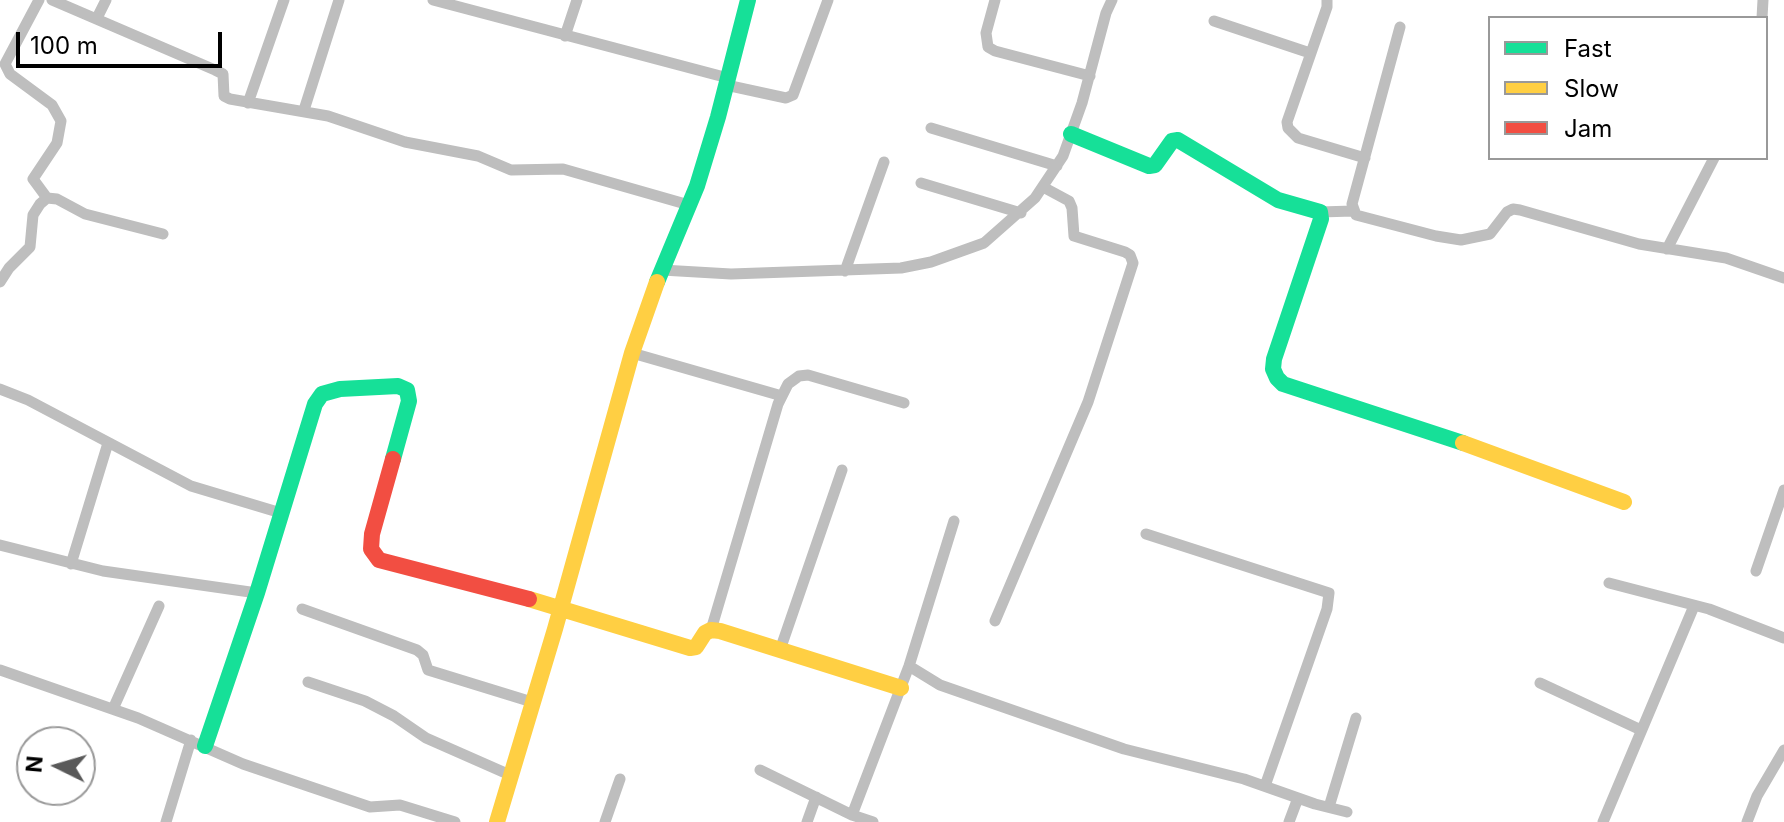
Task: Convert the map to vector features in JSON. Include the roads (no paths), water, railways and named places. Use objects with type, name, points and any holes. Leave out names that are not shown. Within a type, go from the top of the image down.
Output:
[{"type":"street","points":[[39,0],[5,64],[10,74],[52,105],[61,121],[57,143],[33,179],[47,198]]},
{"type":"street","points":[[52,0],[223,74],[224,96],[248,103],[304,110],[405,142],[478,156],[511,170],[563,169],[689,205]]},
{"type":"street","points":[[97,18],[106,0]]},
{"type":"street","points":[[248,103],[284,0]]},
{"type":"street","points":[[304,110],[339,0]]},
{"type":"street","points":[[433,0],[786,98],[793,95],[828,0]]},
{"type":"street","points":[[565,36],[577,0]]},
{"type":"street","points":[[497,822],[632,353],[704,162],[748,0]]},
{"type":"street","points":[[995,0],[986,33],[988,47],[1090,76]]},
{"type":"street","points":[[662,270],[731,274],[901,268],[957,254],[984,243],[1021,213],[1057,166],[1071,134],[1112,0]]},
{"type":"street","points":[[1327,0],[1287,122],[1288,128],[1298,138],[1365,158]]},
{"type":"street","points":[[1214,21],[1310,53]]},
{"type":"street","points":[[1353,211],[1400,27]]},
{"type":"street","points":[[931,128],[1057,166]]},
{"type":"street","points":[[1071,134],[1149,166],[1155,165],[1172,141],[1178,140],[1278,200],[1320,212],[1353,211],[1364,218],[1461,240],[1490,234],[1513,209],[1639,244],[1726,258],[1784,278]]},
{"type":"street","points":[[1667,249],[1713,160]]},
{"type":"street","points":[[845,271],[884,162]]},
{"type":"street","points":[[921,183],[1021,213]]},
{"type":"street","points":[[995,621],[1083,415],[1133,263],[1125,252],[1074,236],[1069,201],[1043,187]]},
{"type":"street","points":[[0,282],[30,247],[33,215],[47,198],[57,199],[85,214],[163,234]]},
{"type":"street","points":[[1320,212],[1321,219],[1274,359],[1273,369],[1283,384],[1427,430],[1624,502]]},
{"type":"street","points":[[632,353],[782,396]]},
{"type":"street","points":[[711,630],[788,384],[799,376],[808,375],[904,403]]},
{"type":"street","points":[[166,822],[257,593],[315,404],[322,394],[340,389],[398,386],[407,390],[409,401],[372,534],[371,549],[379,560],[561,607],[690,648],[696,647],[705,633],[711,630],[901,688]]},
{"type":"street","points":[[0,389],[28,400],[191,486],[281,513]]},
{"type":"street","points":[[71,564],[108,443]]},
{"type":"street","points":[[780,650],[842,470]]},
{"type":"street","points":[[1756,571],[1784,490]]},
{"type":"street","points":[[852,815],[909,666],[954,521]]},
{"type":"street","points":[[1146,534],[1329,593],[1327,609],[1265,786]]},
{"type":"street","points":[[0,545],[103,571],[257,593]]},
{"type":"street","points":[[1609,583],[1729,616],[1784,638]]},
{"type":"street","points":[[113,709],[159,606]]},
{"type":"street","points":[[1603,822],[1694,606]]},
{"type":"street","points":[[302,609],[417,650],[423,655],[428,670],[532,702]]},
{"type":"street","points":[[909,666],[940,685],[1124,749],[1265,786],[1347,812]]},
{"type":"street","points":[[2,675],[113,709],[243,764],[370,807],[400,805],[455,822]]},
{"type":"street","points":[[308,682],[365,701],[426,738],[510,775]]},
{"type":"street","points":[[1540,683],[1641,730]]},
{"type":"street","points":[[1329,807],[1356,718]]},
{"type":"street","points":[[1747,822],[1757,796],[1784,750]]},
{"type":"street","points":[[760,770],[852,815],[873,822]]},
{"type":"street","points":[[605,822],[620,779]]},
{"type":"street","points":[[807,822],[816,797]]},
{"type":"street","points":[[1289,822],[1298,798]]}]
